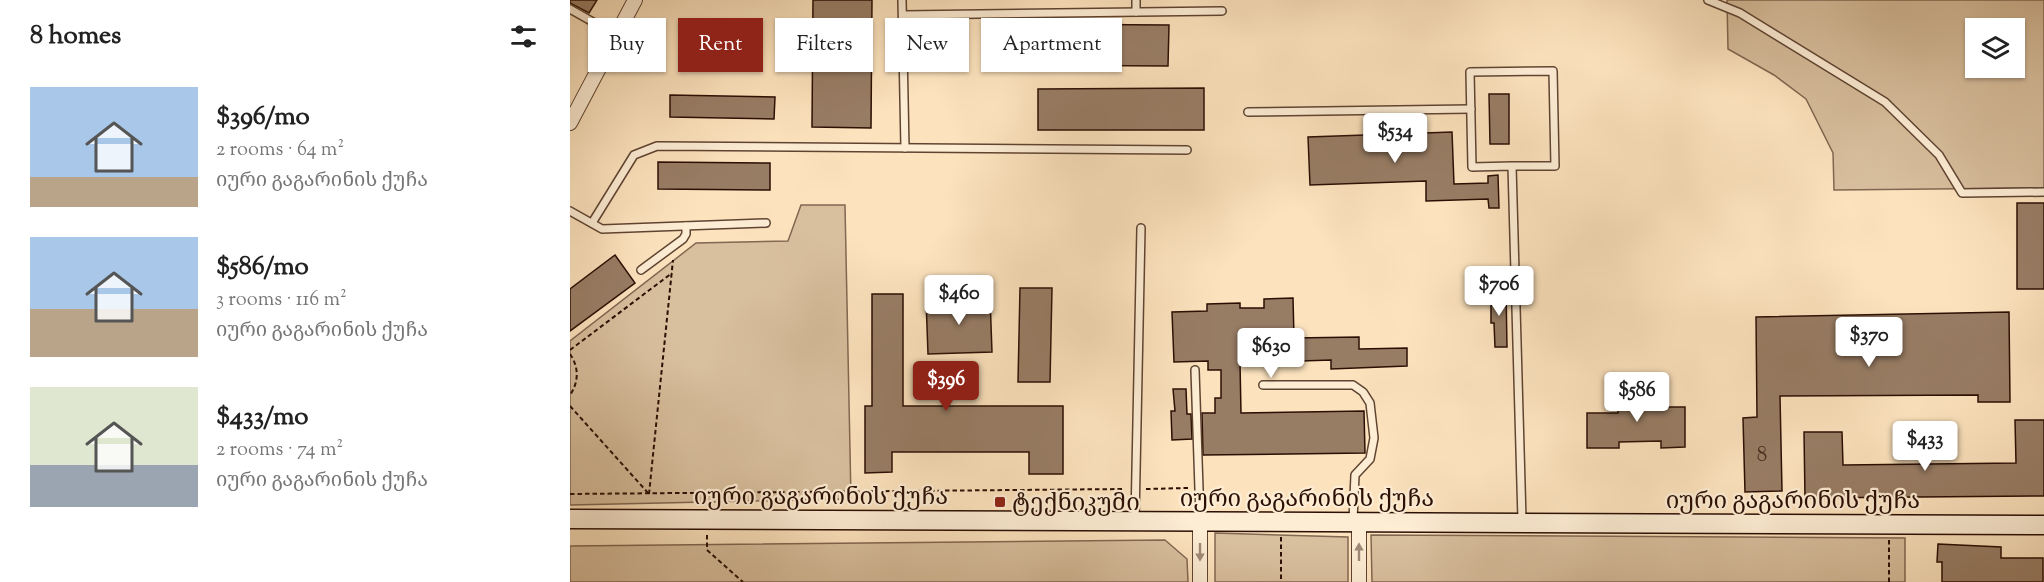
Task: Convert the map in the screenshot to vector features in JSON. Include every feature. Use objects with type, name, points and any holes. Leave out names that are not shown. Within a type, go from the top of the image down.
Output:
[{"type":"street","points":[[625,18],[635,0]]},
{"type":"street","points":[[570,123],[597,72]]},
{"type":"street","name":"იური გაგარინის ქუჩა","points":[[570,519],[2044,525]]},
{"type":"street","points":[[1200,522],[1200,582]]},
{"type":"street","points":[[1356,522],[1359,582]]},
{"type":"lane","points":[[902,0],[904,148]]},
{"type":"lane","points":[[1136,0],[1136,12]]},
{"type":"lane","points":[[1708,0],[1740,13],[1885,102],[1939,155],[1962,193],[2044,192]]},
{"type":"lane","points":[[570,9],[588,19]]},
{"type":"lane","points":[[903,15],[1222,11]]},
{"type":"lane","points":[[1553,71],[1555,166],[1512,166],[1472,167],[1470,72],[1553,71]]},
{"type":"lane","points":[[1248,112],[1471,110]]},
{"type":"lane","points":[[592,223],[634,155],[657,146],[1187,150]]},
{"type":"lane","points":[[1512,166],[1522,523]]},
{"type":"lane","points":[[570,212],[603,229],[766,223]]},
{"type":"lane","points":[[641,270],[674,246],[686,234],[687,226]]},
{"type":"lane","points":[[1135,522],[1141,228]]},
{"type":"lane","points":[[1195,370],[1200,522]]},
{"type":"lane","points":[[1263,385],[1353,385],[1363,392],[1370,403],[1374,438],[1370,459],[1355,475],[1356,522]]},
{"type":"path","points":[[649,494],[674,246]]},
{"type":"path","points":[[570,395],[576,382],[577,371],[570,352],[672,273]]},
{"type":"path","points":[[570,406],[649,494]]},
{"type":"path","points":[[570,494],[1199,488]]},
{"type":"path","points":[[707,520],[706,550],[743,582]]},
{"type":"path","points":[[1281,522],[1281,582]]},
{"type":"path","points":[[1888,524],[1889,582]]},
{"type":"shaded area","points":[[1727,0],[2044,0],[2044,188],[1834,190],[1833,153],[1806,99],[1774,75],[1728,49]]},
{"type":"shaded area","points":[[801,205],[845,205],[851,499],[570,505],[570,341],[696,243],[788,241]]},
{"type":"shaded area","points":[[1215,533],[1348,537],[1348,582],[1215,582]]},
{"type":"shaded area","points":[[1371,535],[1905,538],[1905,582],[1372,582]]},
{"type":"shaded area","points":[[1165,540],[1187,559],[1188,582],[570,582],[570,546]]},
{"type":"building","points":[[570,0],[597,0],[589,13],[570,3]]},
{"type":"building","points":[[813,0],[872,0],[872,18],[813,18]]},
{"type":"building","points":[[1122,25],[1169,25],[1168,66],[1122,66]]},
{"type":"building","points":[[812,72],[871,72],[871,128],[812,127]]},
{"type":"building","points":[[1204,88],[1204,130],[1038,130],[1038,89]]},
{"type":"building","points":[[1489,94],[1509,94],[1509,144],[1490,144]]},
{"type":"building","points":[[670,95],[775,97],[774,119],[670,117]]},
{"type":"building","points":[[1452,132],[1454,184],[1488,183],[1488,176],[1498,175],[1499,208],[1489,208],[1488,199],[1426,201],[1426,181],[1310,185],[1308,137]]},
{"type":"building","points":[[658,162],[770,163],[770,190],[658,189]]},
{"type":"building","points":[[2017,203],[2044,203],[2044,289],[2017,289]]},
{"type":"building","points":[[615,255],[635,283],[570,331],[570,289]]},
{"type":"building","points":[[1020,288],[1052,288],[1050,382],[1018,382]]},
{"type":"building","points":[[1491,290],[1506,290],[1507,347],[1495,347],[1494,323],[1491,323]]},
{"type":"building","points":[[872,294],[903,294],[903,406],[1063,406],[1063,474],[1029,474],[1029,452],[892,452],[892,472],[865,473],[865,406],[872,406]]},
{"type":"building","points":[[990,297],[992,352],[928,354],[926,299]]},
{"type":"building","points":[[1293,298],[1294,338],[1359,337],[1359,349],[1407,348],[1407,366],[1331,369],[1331,360],[1240,363],[1241,413],[1364,411],[1365,453],[1203,455],[1202,413],[1215,413],[1215,398],[1221,398],[1221,370],[1208,370],[1208,361],[1174,362],[1172,312],[1207,311],[1207,304],[1240,303],[1240,308],[1264,308],[1264,299]]},
{"type":"building","points":[[2009,312],[2010,402],[1978,402],[1978,395],[1780,396],[1782,491],[1745,492],[1743,418],[1757,417],[1756,317]]},
{"type":"building","points":[[1618,388],[1648,388],[1648,407],[1685,407],[1685,447],[1661,448],[1661,441],[1619,442],[1619,448],[1587,448],[1587,413],[1618,413]]},
{"type":"building","points":[[1173,389],[1186,389],[1187,414],[1191,414],[1192,439],[1172,440],[1171,411],[1175,411]]},
{"type":"building","points":[[2015,420],[2044,420],[2044,496],[1805,498],[1804,432],[1842,432],[1843,465],[2016,463]]},
{"type":"building","points":[[1938,544],[2001,547],[2001,558],[2043,558],[2043,582],[1942,582],[1942,562],[1937,562]]},
{"type":"place","name":"ტექნიკუმი","points":[[1000,502]]}]
